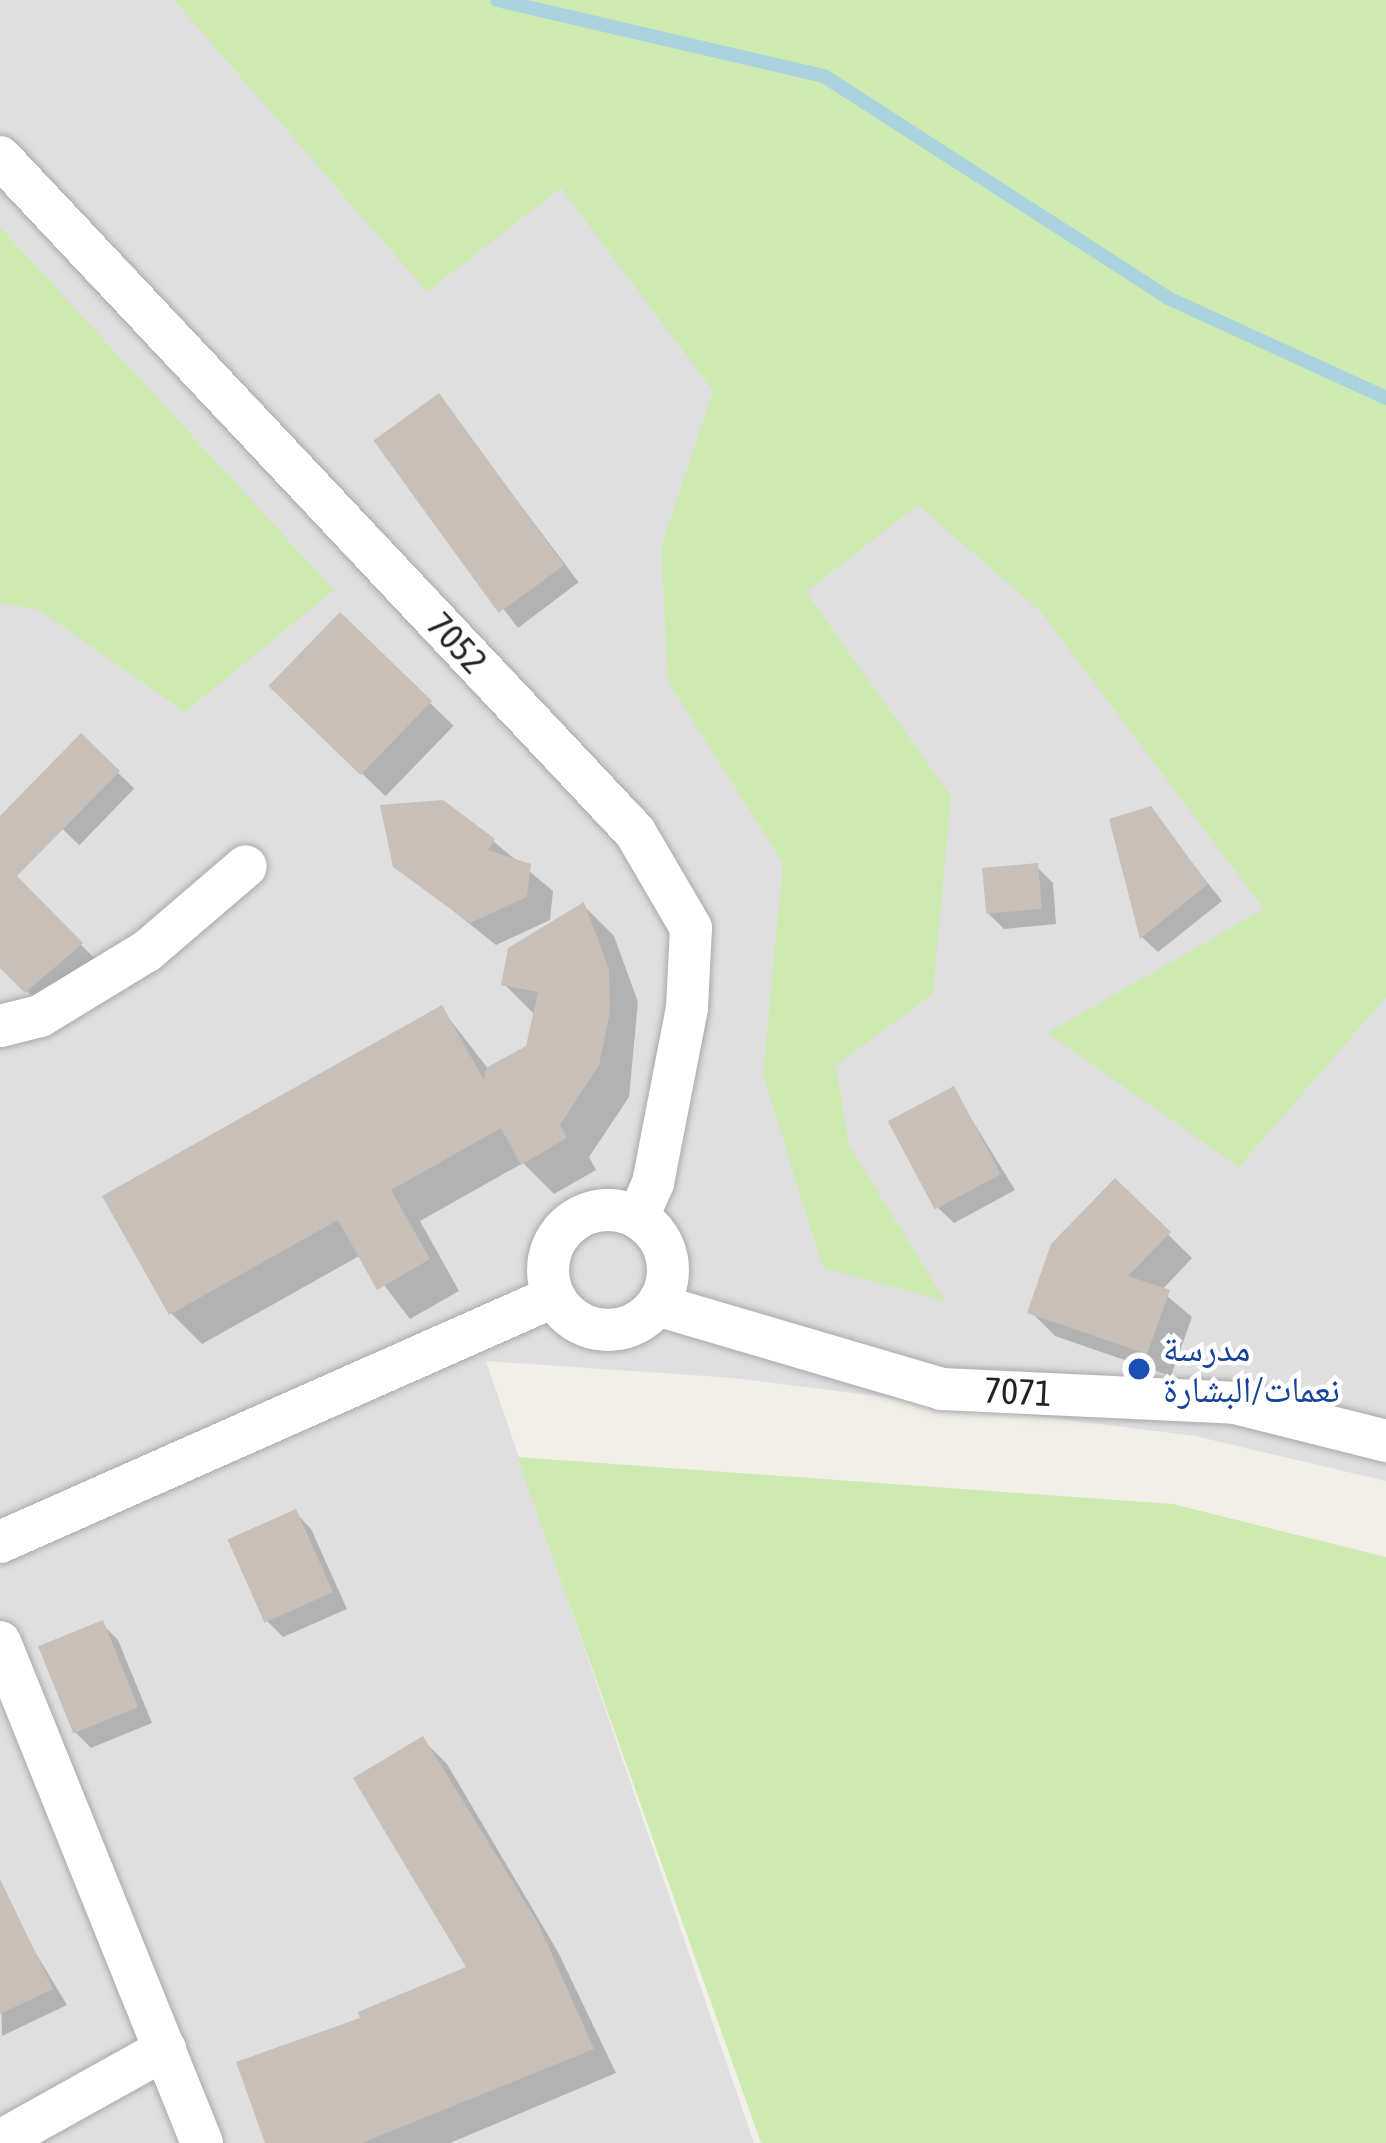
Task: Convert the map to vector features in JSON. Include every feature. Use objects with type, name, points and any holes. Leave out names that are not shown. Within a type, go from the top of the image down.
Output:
[{"type":"street","name":"7052","points":[[0,157],[635,832],[691,928],[687,1008],[653,1183],[638,1217]]},
{"type":"street","points":[[0,1026],[40,1016],[147,951],[246,866]]},
{"type":"street","points":[[599,1210],[638,1217],[668,1260],[657,1305],[625,1328],[606,1331],[565,1314],[553,1297],[548,1258],[565,1226],[599,1210]]},
{"type":"street","points":[[0,1542],[553,1297]]},
{"type":"street","name":"7071","points":[[657,1305],[942,1389],[1235,1403],[1386,1441]]},
{"type":"street","points":[[0,1642],[202,2143]]},
{"type":"street","points":[[0,2140],[165,2049]]},
{"type":"shaded area","points":[[0,0],[1386,0],[1386,1481],[1195,1436],[734,1378],[486,1361],[754,2143],[0,2143]]},
{"type":"green space","points":[[174,0],[1386,0],[1386,997],[1239,1167],[1047,1033],[1264,909],[1041,612],[918,505],[806,592],[951,796],[933,994],[836,1065],[849,1145],[945,1301],[823,1268],[763,1075],[783,863],[668,682],[661,547],[713,391],[561,188],[427,292]]},
{"type":"green space","points":[[0,227],[334,590],[185,712],[39,610],[0,603]]},
{"type":"green space","points":[[517,1457],[1173,1504],[1386,1557],[1386,2143],[761,2143]]},
{"type":"building","points":[[439,393],[564,565],[499,613],[373,441]]},
{"type":"building","points":[[340,612],[432,701],[361,775],[268,686]]},
{"type":"building","points":[[81,733],[120,771],[17,876],[83,943],[25,993],[0,968],[0,816]]},
{"type":"building","points":[[443,800],[495,839],[488,850],[531,864],[527,897],[470,923],[393,867],[380,805]]},
{"type":"building","points":[[1151,806],[1208,884],[1140,939],[1109,819]]},
{"type":"building","points":[[1038,863],[1042,909],[986,914],[982,868]]},
{"type":"building","points":[[584,902],[609,969],[610,1012],[599,1065],[560,1125],[567,1138],[521,1165],[501,1128],[391,1190],[430,1259],[377,1290],[338,1220],[169,1315],[102,1196],[442,1005],[484,1080],[486,1068],[526,1046],[538,992],[501,985],[508,948]]},
{"type":"building","points":[[954,1086],[1001,1174],[935,1210],[888,1121]]},
{"type":"building","points":[[1115,1178],[1171,1232],[1128,1276],[1170,1290],[1147,1354],[1027,1313],[1051,1244]]},
{"type":"building","points":[[296,1509],[333,1592],[264,1623],[227,1540]]},
{"type":"building","points":[[103,1620],[138,1707],[73,1733],[38,1646]]},
{"type":"building","points":[[423,1736],[538,1923],[594,2049],[362,2143],[265,2143],[236,2062],[360,2018],[358,2012],[466,1967],[353,1778]]},
{"type":"building","points":[[0,1879],[53,1989],[0,2014]]},
{"type":"waterway","points":[[497,0],[824,76],[1168,298],[1386,398]]},
{"type":"place","name":"مدرسة نعمات/البشارة","points":[[1139,1369]]}]
